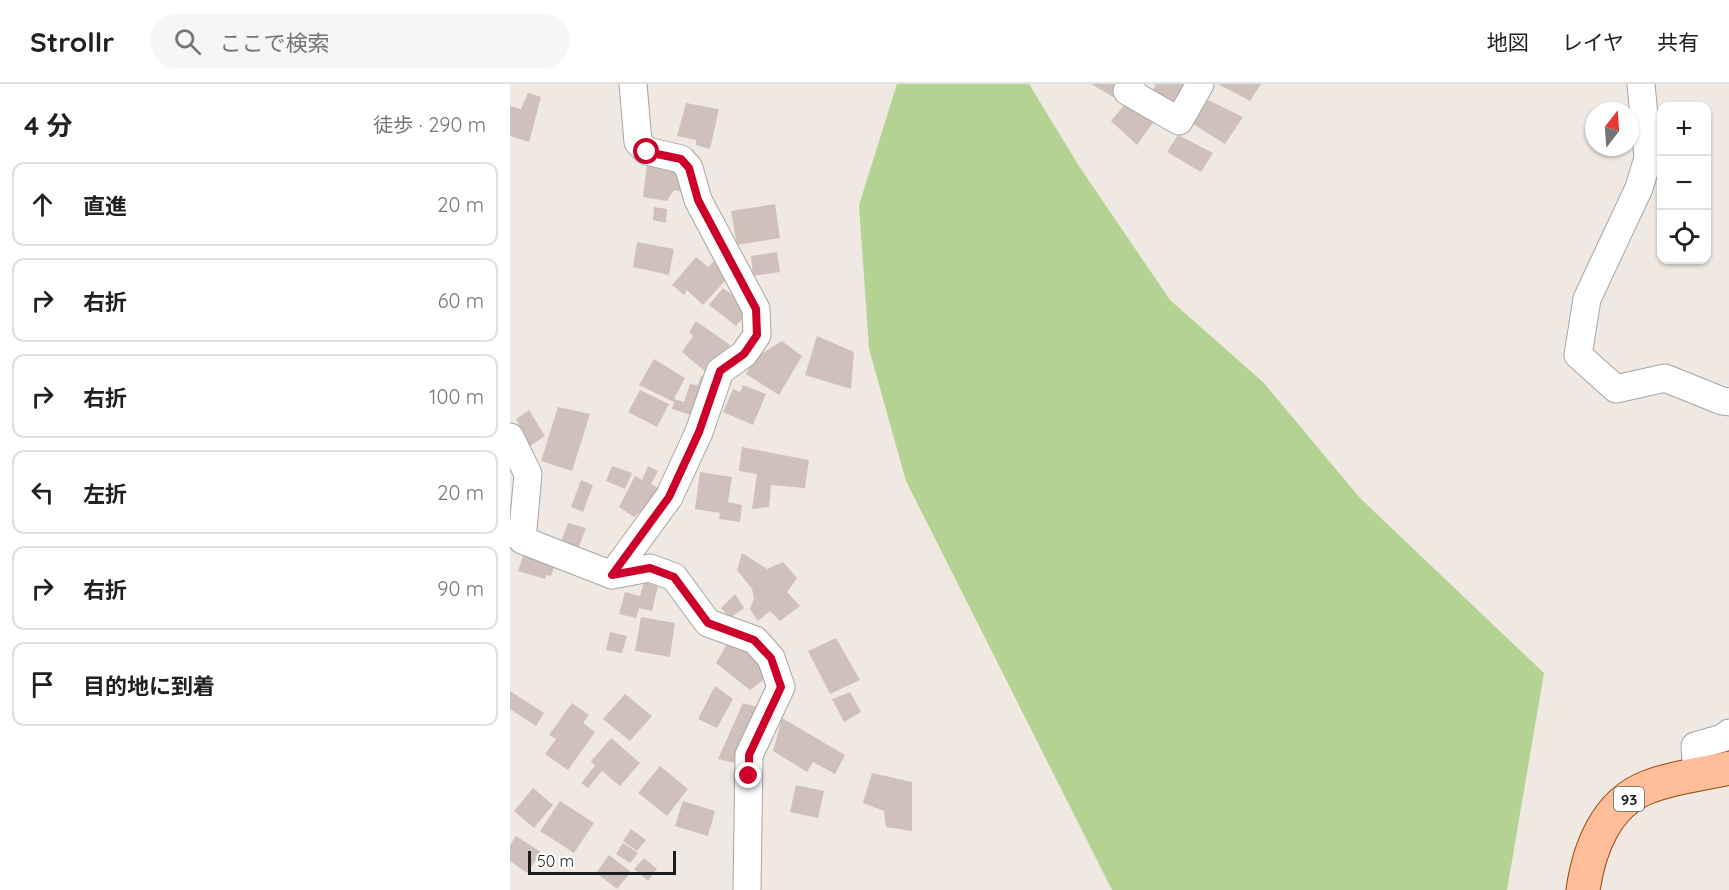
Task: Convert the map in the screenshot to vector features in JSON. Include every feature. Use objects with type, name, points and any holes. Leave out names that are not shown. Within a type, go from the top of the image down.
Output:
[{"type":"main road","name":"93","points":[[1583,890],[1586,864],[1597,835],[1621,804],[1647,787],[1729,768]]},
{"type":"street","points":[[612,575],[669,497],[699,432],[720,371],[744,354],[757,335],[756,309],[698,200],[689,168],[681,159],[647,152],[638,142],[633,84]]},
{"type":"street","points":[[1131,84],[1127,91],[1179,121],[1200,84]]},
{"type":"street","points":[[1641,84],[1648,158],[1639,188],[1587,299],[1578,355],[1616,389],[1665,378],[1729,402]]},
{"type":"street","points":[[510,437],[528,474],[522,540],[612,575],[650,568],[674,577],[708,623],[754,640],[771,658],[781,687],[749,755],[747,890]]},
{"type":"street","points":[[1697,775],[1695,746],[1723,738],[1729,733]]},
{"type":"green space","points":[[897,84],[1029,84],[1079,166],[1170,300],[1263,382],[1360,498],[1544,673],[1507,890],[1112,890],[906,481],[869,349],[859,205]]},
{"type":"building","points":[[1091,84],[1124,84],[1115,98]]},
{"type":"building","points":[[1156,84],[1186,84],[1179,112],[1152,93]]},
{"type":"building","points":[[1218,84],[1261,84],[1250,101]]},
{"type":"building","points":[[528,93],[541,97],[529,142],[510,136],[510,106],[521,109]]},
{"type":"building","points":[[1131,97],[1158,116],[1137,145],[1111,121]]},
{"type":"building","points":[[1208,100],[1243,117],[1225,144],[1193,124]]},
{"type":"building","points":[[686,103],[719,109],[710,149],[696,145],[696,140],[677,136]]},
{"type":"building","points":[[1178,135],[1213,153],[1201,172],[1167,152]]},
{"type":"building","points":[[647,163],[683,170],[683,192],[674,190],[667,201],[643,197]]},
{"type":"building","points":[[775,204],[780,238],[737,245],[731,211]]},
{"type":"building","points":[[654,207],[667,209],[666,223],[653,220]]},
{"type":"building","points":[[637,242],[674,249],[669,275],[633,267]]},
{"type":"building","points":[[777,252],[780,272],[753,276],[751,256]]},
{"type":"building","points":[[696,257],[708,267],[716,259],[731,274],[703,305],[687,290],[684,295],[672,285]]},
{"type":"building","points":[[723,288],[751,309],[736,326],[709,305]]},
{"type":"building","points":[[696,321],[730,345],[708,374],[682,352],[693,336],[689,332]]},
{"type":"building","points":[[817,336],[854,352],[851,389],[805,375]]},
{"type":"building","points":[[782,341],[802,356],[779,395],[746,374],[754,358]]},
{"type":"building","points":[[654,359],[685,378],[674,399],[684,402],[690,384],[698,385],[701,376],[713,381],[701,418],[672,409],[674,402],[639,385]]},
{"type":"building","points":[[743,385],[766,394],[753,425],[723,412],[733,389],[740,392]]},
{"type":"building","points":[[640,390],[669,404],[657,427],[628,412]]},
{"type":"building","points":[[558,407],[590,414],[572,471],[541,461]]},
{"type":"building","points":[[529,410],[545,436],[530,446],[516,419]]},
{"type":"building","points":[[742,447],[809,460],[805,488],[771,485],[769,507],[752,509],[757,474],[739,471]]},
{"type":"building","points":[[612,466],[632,473],[625,489],[606,481]]},
{"type":"building","points":[[648,466],[658,471],[651,484],[666,492],[651,517],[643,509],[634,517],[619,507],[635,476],[642,480]]},
{"type":"building","points":[[700,472],[732,477],[728,502],[742,505],[740,522],[719,519],[720,513],[695,509]]},
{"type":"building","points":[[581,480],[593,485],[583,512],[571,507]]},
{"type":"building","points":[[568,523],[586,528],[578,549],[561,542]]},
{"type":"building","points":[[525,550],[555,564],[551,576],[546,575],[545,579],[518,571]]},
{"type":"building","points":[[742,553],[767,569],[783,562],[797,578],[787,592],[800,606],[780,621],[770,611],[758,621],[750,609],[754,598],[752,589],[737,570]]},
{"type":"building","points":[[644,582],[658,586],[652,611],[639,608],[636,618],[619,614],[625,592],[640,596]]},
{"type":"building","points":[[735,594],[744,608],[730,618],[721,608]]},
{"type":"building","points":[[641,617],[675,623],[670,657],[635,651]]},
{"type":"building","points":[[610,632],[627,636],[622,653],[606,650]]},
{"type":"building","points":[[731,637],[761,654],[766,678],[750,690],[716,663]]},
{"type":"building","points":[[836,638],[860,680],[830,694],[808,651]]},
{"type":"building","points":[[715,686],[733,699],[717,728],[698,719]]},
{"type":"building","points":[[510,691],[544,713],[536,726],[510,709]]},
{"type":"building","points":[[850,692],[861,712],[844,722],[832,699]]},
{"type":"building","points":[[625,694],[652,716],[630,741],[603,719]]},
{"type":"building","points":[[572,703],[589,715],[583,723],[595,732],[568,770],[545,754],[556,739],[549,735]]},
{"type":"building","points":[[743,703],[757,707],[742,765],[718,759]]},
{"type":"building","points":[[782,718],[845,755],[835,774],[813,762],[807,772],[773,751]]},
{"type":"building","points":[[611,738],[640,763],[620,786],[602,771],[588,788],[581,783],[595,766],[591,761]]},
{"type":"building","points":[[660,766],[688,789],[667,816],[638,793]]},
{"type":"building","points":[[872,773],[912,782],[912,831],[886,827],[884,811],[863,803]]},
{"type":"building","points":[[796,785],[824,791],[818,818],[790,812]]},
{"type":"building","points":[[533,788],[553,805],[534,828],[514,811]]},
{"type":"building","points":[[560,801],[594,823],[574,853],[540,831]]},
{"type":"building","points":[[683,801],[715,811],[708,836],[675,826]]},
{"type":"building","points":[[631,829],[646,840],[637,851],[623,841]]},
{"type":"building","points":[[516,836],[541,852],[527,873],[510,861],[510,845]]},
{"type":"building","points":[[623,843],[638,853],[630,863],[616,854]]},
{"type":"building","points":[[609,855],[631,872],[617,889],[596,873]]},
{"type":"building","points":[[644,858],[657,869],[648,881],[634,869]]},
{"type":"route","points":[[647,152],[681,159],[689,168],[698,200],[756,309],[757,335],[744,354],[720,371],[699,432],[669,497],[612,575],[650,568],[674,577],[708,623],[754,640],[771,658],[781,687],[749,755],[749,776]]}]
